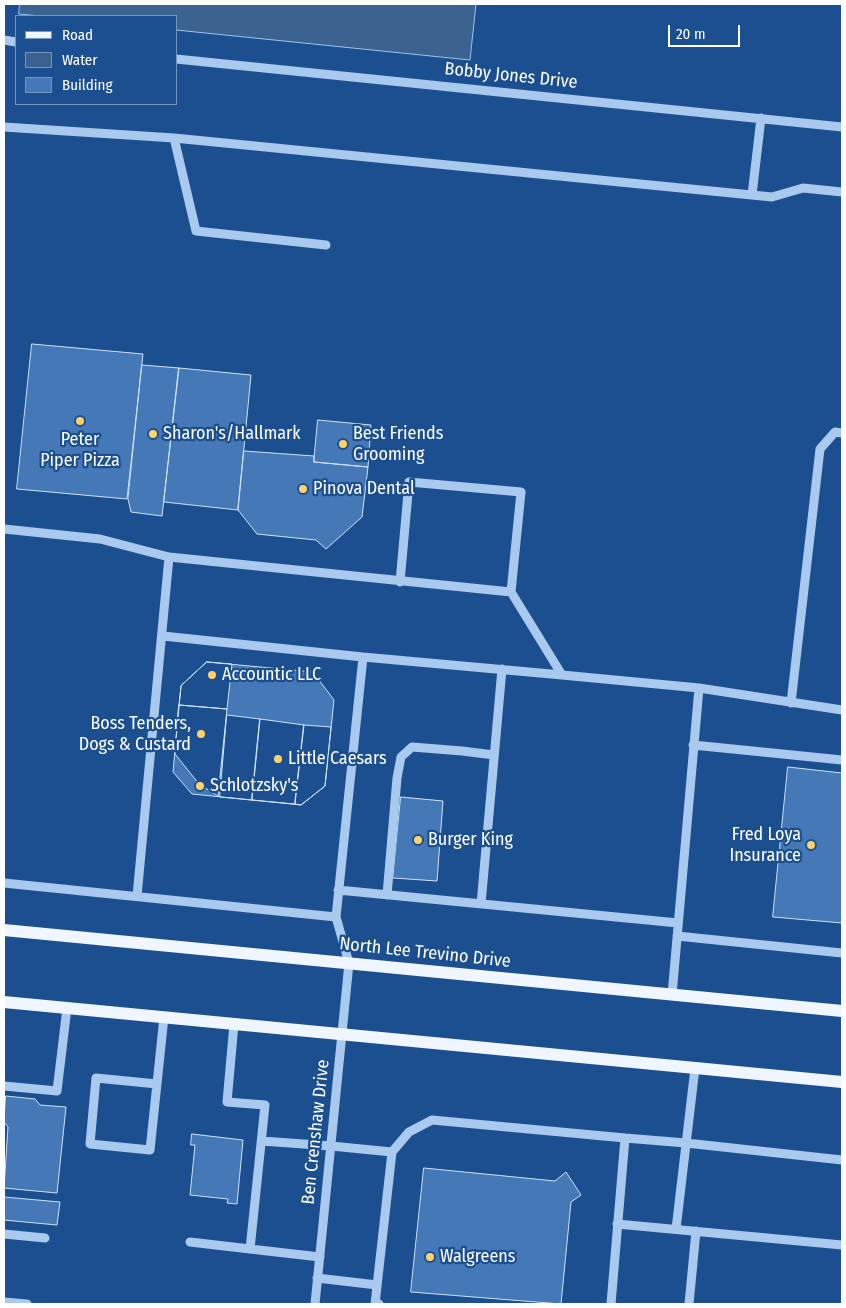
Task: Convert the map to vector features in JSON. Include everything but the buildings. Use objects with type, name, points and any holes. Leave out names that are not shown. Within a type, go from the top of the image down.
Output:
[{"type":"main road","name":"North Lee Trevino Drive","points":[[4,930],[842,1011]]},
{"type":"main road","points":[[4,1002],[842,1082]]},
{"type":"street","name":"Bobby Jones Drive","points":[[178,59],[842,127]]},
{"type":"street","points":[[752,195],[761,118]]},
{"type":"street","points":[[4,127],[174,138],[772,197],[803,188],[842,192]]},
{"type":"street","points":[[174,138],[196,231],[326,245]]},
{"type":"street","points":[[791,703],[820,449],[835,432],[842,433]]},
{"type":"street","points":[[400,582],[409,482],[521,492],[511,592],[562,675]]},
{"type":"street","points":[[4,529],[100,540],[169,557],[511,592]]},
{"type":"street","points":[[137,896],[169,557]]},
{"type":"street","points":[[163,636],[363,657],[699,688],[842,710]]},
{"type":"street","points":[[349,963],[336,917],[363,657]]},
{"type":"street","points":[[481,904],[502,669]]},
{"type":"street","points":[[672,995],[699,688]]},
{"type":"street","points":[[693,745],[842,760]]},
{"type":"street","points":[[387,894],[397,778],[402,758],[412,747],[494,755]]},
{"type":"street","points":[[4,883],[336,917]]},
{"type":"street","points":[[338,890],[678,923]]},
{"type":"street","points":[[677,936],[842,954]]},
{"type":"street","name":"Ben Crenshaw Drive","points":[[315,1304],[349,963]]},
{"type":"street","points":[[4,1086],[58,1091],[67,1008]]},
{"type":"street","points":[[157,1084],[96,1078],[90,1144],[150,1150],[157,1084],[164,1017]]},
{"type":"street","points":[[234,1024],[227,1102],[266,1105],[250,1249]]},
{"type":"street","points":[[676,1229],[694,1068]]},
{"type":"street","points":[[379,1304],[376,1304],[392,1152],[409,1132],[432,1120],[686,1143],[842,1160]]},
{"type":"street","points":[[611,1304],[625,1138]]},
{"type":"street","points":[[262,1141],[392,1152]]},
{"type":"street","points":[[617,1224],[842,1245]]},
{"type":"street","points":[[689,1304],[696,1231]]},
{"type":"street","points":[[4,1234],[45,1238]]},
{"type":"street","points":[[190,1242],[320,1257]]},
{"type":"street","points":[[317,1278],[378,1285]]},
{"type":"street","points":[[4,1302],[27,1304]]},
{"type":"water","points":[[20,4],[476,4],[470,60],[178,30],[178,15],[19,14]]},
{"type":"place","name":"Peter Piper Pizza","points":[[80,421]]},
{"type":"place","name":"Sharon's/Hallmark","points":[[153,434]]},
{"type":"place","name":"Best Friends Grooming","points":[[343,444]]},
{"type":"place","name":"Pinova Dental","points":[[303,489]]},
{"type":"place","name":"Accountic LLC","points":[[212,675]]},
{"type":"place","name":"Boss Tenders, Dogs & Custard","points":[[201,734]]},
{"type":"place","name":"Little Caesars","points":[[278,759]]},
{"type":"place","name":"Schlotzsky's","points":[[200,786]]},
{"type":"place","name":"Burger King","points":[[418,840]]},
{"type":"place","name":"Fred Loya Insurance","points":[[811,845]]},
{"type":"place","name":"Walgreens","points":[[430,1257]]}]
